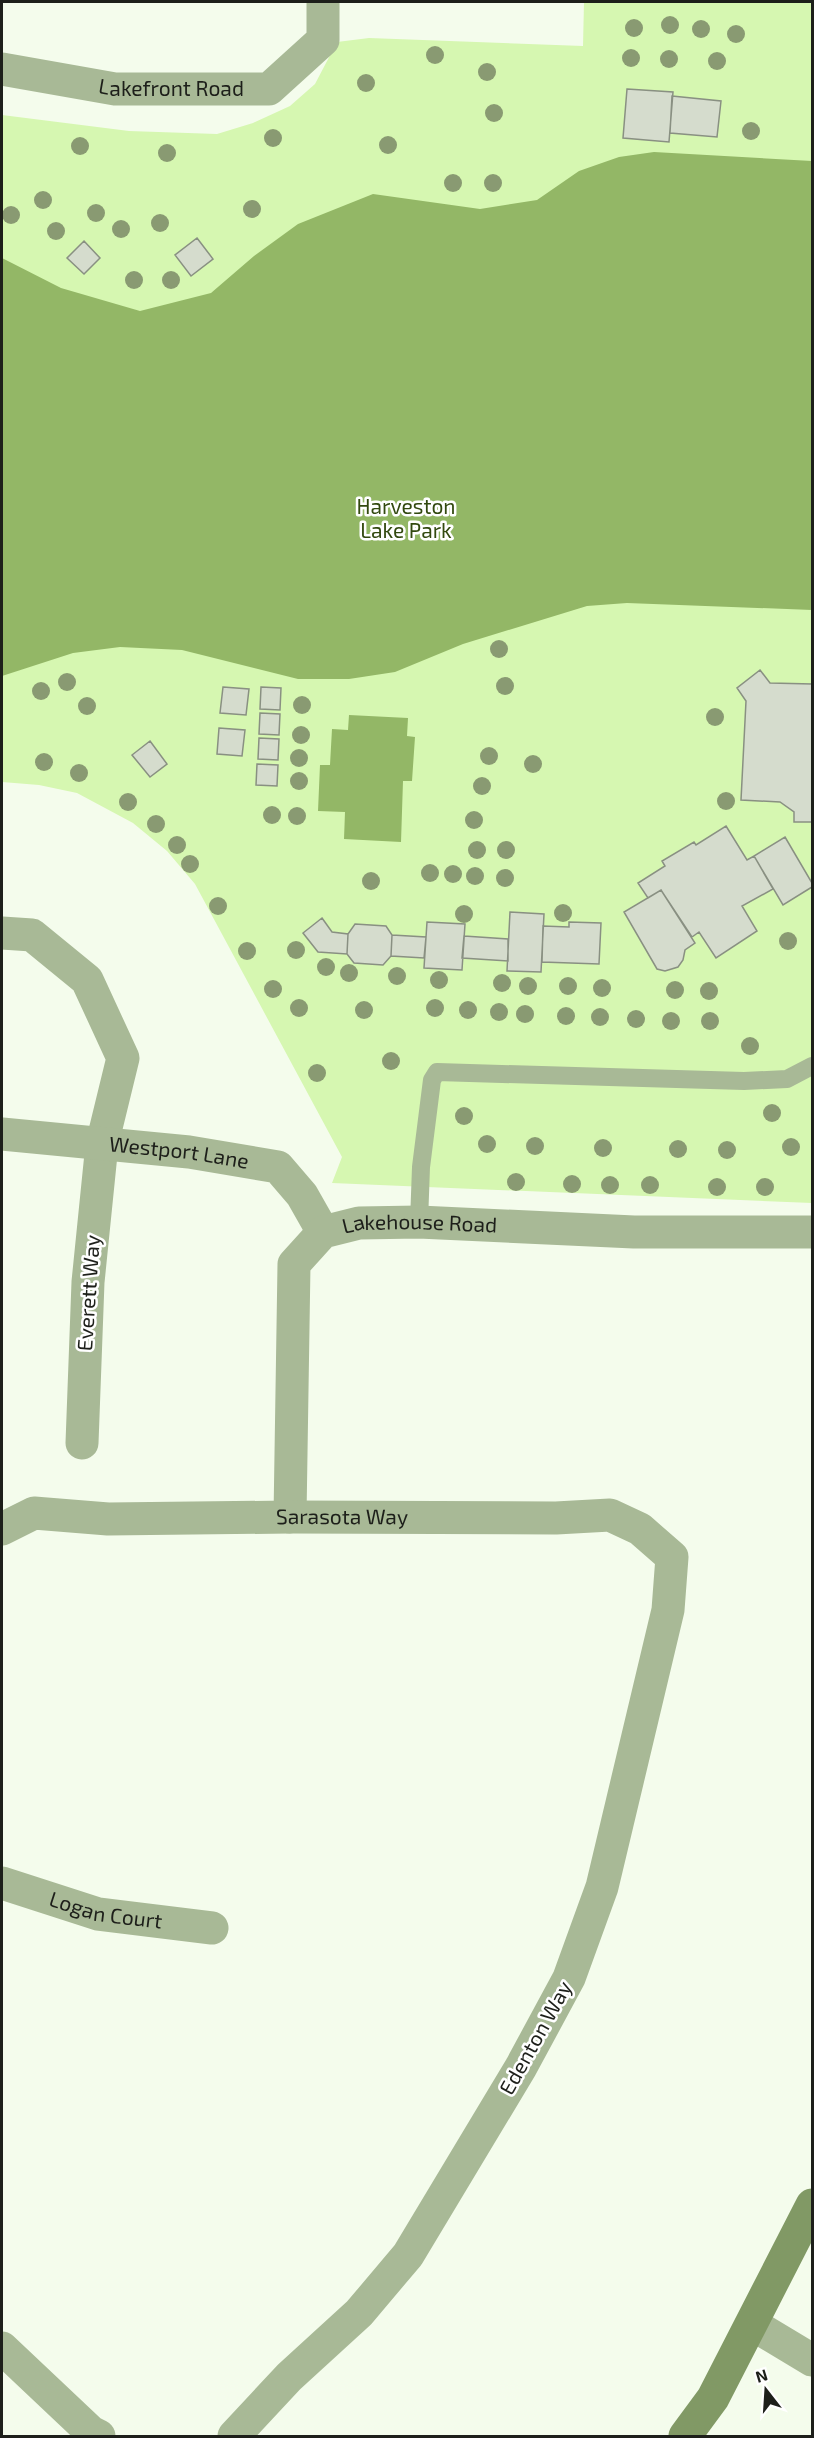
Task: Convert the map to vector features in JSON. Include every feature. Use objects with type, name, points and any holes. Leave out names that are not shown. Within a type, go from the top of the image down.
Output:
[{"type":"street","name":"Lakefront Road","points":[[2,69],[115,89],[269,89],[323,40],[324,2]]},
{"type":"street","name":"Everett Way","points":[[2,933],[32,935],[87,980],[123,1058],[102,1144],[88,1282],[82,1443]]},
{"type":"street","name":"Westport Lane","points":[[2,1134],[189,1152],[278,1167],[302,1195],[323,1232]]},
{"type":"street","name":"Lakehouse Road","points":[[290,1517],[294,1264],[323,1232],[359,1223],[419,1222],[634,1232],[813,1232]]},
{"type":"street","name":"Sarasota Way","points":[[2,1528],[34,1513],[108,1519],[556,1518],[610,1515],[640,1529],[672,1557]]},
{"type":"street","name":"Edenton Way","points":[[234,2436],[289,2377],[359,2313],[408,2255],[522,2067],[569,1978],[605,1875],[668,1610],[672,1557]]},
{"type":"street","name":"Logan Court","points":[[2,1883],[98,1914],[212,1928]]},
{"type":"street","points":[[685,2436],[713,2398],[813,2205]]},
{"type":"street","points":[[752,2324],[813,2360]]},
{"type":"street","points":[[2,2348],[91,2432],[99,2436]]},
{"type":"lane","points":[[419,1222],[422,1158],[432,1080],[437,1072],[744,1081],[787,1079],[813,1066]]},
{"type":"green space","name":"Harveston Lake Park","points":[[584,2],[812,2],[812,1203],[332,1183],[342,1157],[195,884],[167,851],[133,823],[77,793],[39,785],[2,782],[2,115],[129,131],[217,134],[253,123],[290,106],[315,84],[337,42],[369,38],[583,46]]},
{"type":"shaded area","points":[[654,152],[812,161],[812,610],[627,603],[587,606],[463,644],[395,672],[349,679],[298,679],[182,650],[120,647],[73,653],[2,676],[2,258],[61,288],[140,311],[211,293],[254,256],[298,224],[373,194],[480,209],[537,200],[579,171],[619,157]]},
{"type":"shaded area","points":[[349,715],[408,718],[407,736],[415,737],[412,781],[403,781],[401,842],[344,839],[345,812],[318,811],[320,765],[330,765],[332,729],[348,730]]},
{"type":"building","points":[[627,89],[673,92],[669,142],[623,138]]},
{"type":"building","points":[[672,96],[721,101],[717,137],[670,133]]},
{"type":"building","points":[[197,238],[213,259],[191,276],[175,255]]},
{"type":"building","points":[[84,241],[100,258],[84,274],[67,258]]},
{"type":"building","points":[[760,670],[770,683],[812,684],[812,822],[794,822],[794,812],[780,802],[741,800],[746,701],[737,688]]},
{"type":"building","points":[[223,687],[249,689],[246,715],[220,713]]},
{"type":"building","points":[[261,687],[281,688],[280,710],[260,709]]},
{"type":"building","points":[[260,713],[280,714],[279,735],[259,734]]},
{"type":"building","points":[[219,728],[245,730],[242,756],[217,754]]},
{"type":"building","points":[[259,738],[279,739],[278,760],[258,759]]},
{"type":"building","points":[[150,741],[167,764],[150,777],[132,755]]},
{"type":"building","points":[[257,764],[278,765],[277,786],[256,785]]},
{"type":"building","points":[[726,826],[747,860],[754,856],[773,889],[742,906],[757,931],[716,958],[699,932],[692,937],[661,890],[648,898],[638,883],[665,866],[662,861],[694,842],[696,845]]},
{"type":"building","points":[[785,837],[812,883],[812,887],[783,905],[754,856]]},
{"type":"building","points":[[661,890],[695,943],[685,950],[683,960],[678,967],[665,971],[657,969],[624,912]]},
{"type":"building","points":[[510,912],[544,914],[541,972],[507,971]]},
{"type":"building","points":[[322,918],[332,932],[348,934],[347,954],[318,952],[303,933]]},
{"type":"building","points":[[427,922],[465,924],[462,970],[424,968]]},
{"type":"building","points":[[569,922],[601,923],[599,964],[542,962],[543,926],[569,927]]},
{"type":"building","points":[[355,924],[386,926],[392,935],[391,956],[383,965],[354,963],[347,954],[348,934]]},
{"type":"building","points":[[392,935],[426,937],[424,958],[391,956]]},
{"type":"building","points":[[464,936],[508,939],[508,961],[462,958]]}]
